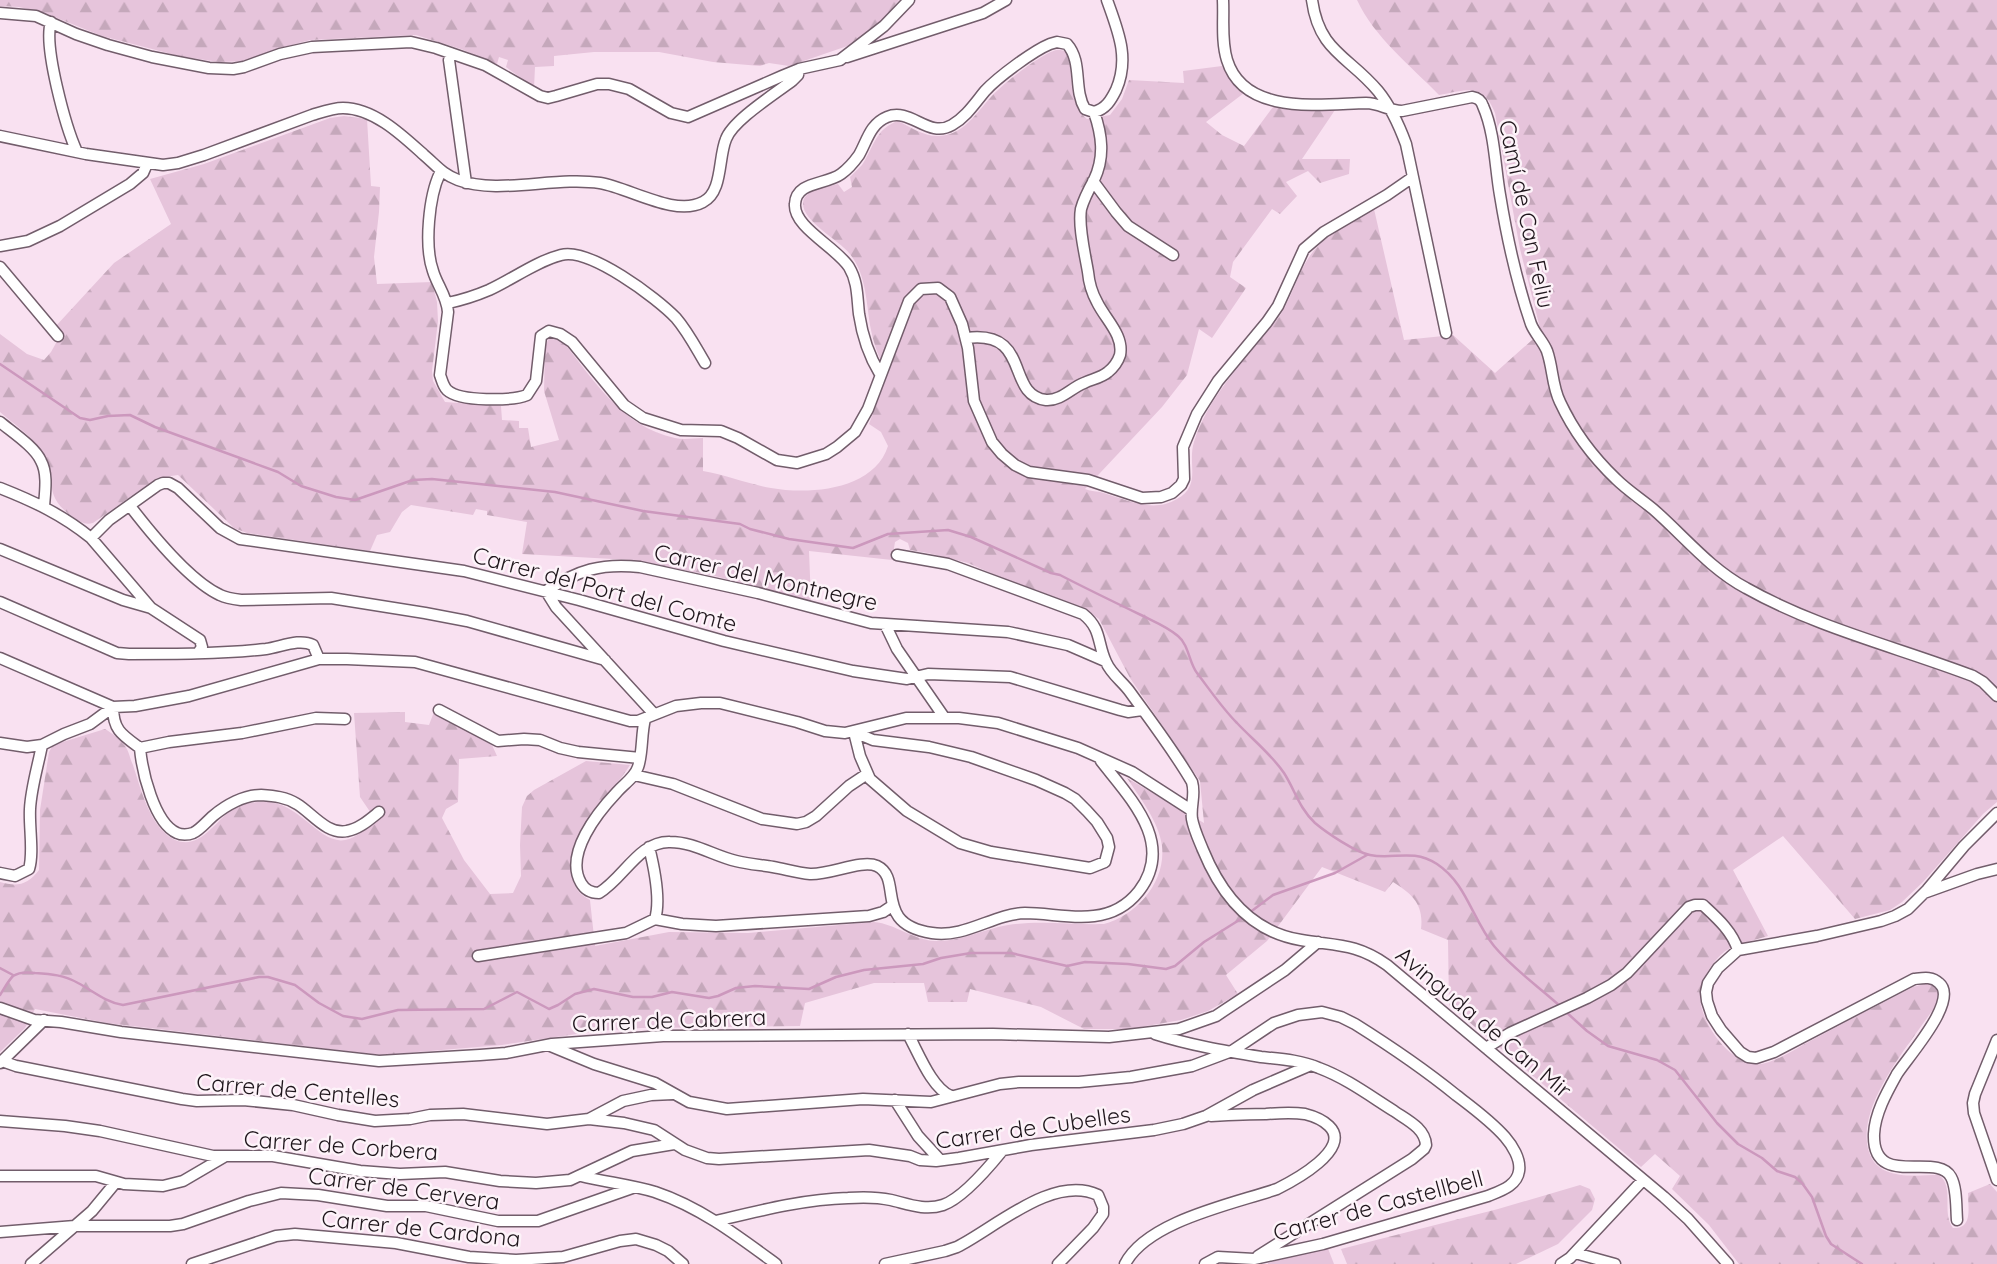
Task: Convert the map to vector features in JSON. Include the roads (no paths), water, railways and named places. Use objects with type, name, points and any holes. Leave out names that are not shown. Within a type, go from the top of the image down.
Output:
[{"type":"street","points":[[840,60],[884,26],[909,0]]},
{"type":"street","points":[[0,13],[36,16],[108,45],[209,68],[244,67],[294,50],[332,45],[411,42],[424,44],[494,69],[540,96],[548,98],[597,84],[609,84],[629,89],[671,113],[688,117],[799,69],[840,60],[983,13],[1006,0]]},
{"type":"street","points":[[880,374],[870,356],[863,334],[851,272],[839,255],[810,232],[800,220],[795,208],[798,195],[803,189],[833,179],[842,173],[859,155],[870,131],[882,120],[905,115],[932,129],[950,126],[965,115],[986,89],[1006,72],[1050,44],[1068,44],[1071,48],[1075,57],[1082,104],[1089,112],[1094,113],[1105,108],[1120,81],[1123,69],[1123,49],[1107,0]]},
{"type":"street","name":"Camí de Can Feliu","points":[[1223,0],[1223,42],[1231,71],[1246,88],[1269,99],[1310,105],[1374,103],[1392,111],[1472,97],[1481,101],[1490,133],[1500,198],[1528,315],[1547,352],[1560,404],[1594,455],[1617,480],[1659,514],[1723,573],[1746,588],[1801,615],[1973,676],[1997,696]]},
{"type":"street","points":[[1312,0],[1314,13],[1325,40],[1369,81],[1392,111],[1406,144],[1446,333]]},
{"type":"street","points":[[51,22],[50,36],[62,112],[77,152]]},
{"type":"street","points":[[451,53],[449,60],[466,183]]},
{"type":"street","points":[[0,136],[77,152],[163,165],[191,159],[321,112],[345,108],[376,118],[411,144],[434,164],[440,173],[466,183],[486,186],[587,182],[613,186],[668,204],[685,206],[700,204],[715,190],[724,143],[730,131],[793,80],[799,69]]},
{"type":"street","points":[[967,338],[985,337],[1001,343],[1016,360],[1026,388],[1035,397],[1042,399],[1052,400],[1063,396],[1113,368],[1119,356],[1119,338],[1093,292],[1081,223],[1082,207],[1100,164],[1102,147],[1094,113]]},
{"type":"street","points":[[0,246],[17,245],[60,226],[130,184],[143,173],[147,164]]},
{"type":"street","points":[[440,173],[436,181],[430,220],[430,261],[448,303],[440,375],[443,384],[452,393],[503,400],[527,395],[536,381],[541,336],[544,332],[553,331],[572,342],[624,405],[643,418],[681,430],[721,430],[783,462],[797,463],[826,454],[855,432],[868,409],[909,301],[921,289],[932,287],[947,293],[952,302],[967,338],[974,401],[992,442],[1007,459],[1029,472],[1088,480],[1142,498],[1155,499],[1177,490],[1184,479],[1182,447],[1197,414],[1218,381],[1278,306],[1304,249],[1317,237],[1413,177]]},
{"type":"street","points":[[1093,181],[1128,226],[1173,255]]},
{"type":"street","points":[[448,303],[490,289],[561,255],[575,254],[622,276],[666,309],[690,337],[705,363]]},
{"type":"street","points":[[0,267],[58,336]]},
{"type":"street","points":[[0,422],[41,460],[44,473],[44,506]]},
{"type":"street","name":"Carrer del Port del Comte","points":[[91,538],[109,520],[158,485],[169,483],[178,488],[220,528],[240,539],[473,573],[724,641],[826,665],[907,679],[928,674],[1010,677],[1120,710],[1142,710]]},
{"type":"street","points":[[0,488],[44,506],[91,538],[151,608],[200,640],[202,647],[198,653]]},
{"type":"street","points":[[130,506],[189,572],[217,594],[228,598],[331,598],[425,613],[467,621],[606,660]]},
{"type":"street","points":[[0,549],[123,600],[151,608]]},
{"type":"street","points":[[897,555],[948,564],[1083,614],[1094,625],[1105,661]]},
{"type":"street","name":"Carrer del Montnegre","points":[[546,591],[570,576],[596,567],[630,566],[758,593],[871,623],[1008,632],[1068,645],[1105,661]]},
{"type":"street","points":[[546,591],[556,607],[606,660],[649,716]]},
{"type":"street","points":[[0,603],[117,653],[198,653],[268,649],[304,642],[313,645],[319,659]]},
{"type":"street","points":[[885,624],[897,649],[944,717]]},
{"type":"street","points":[[0,658],[113,707],[125,708],[199,693],[319,659],[415,662],[630,721],[676,706],[720,703],[825,731],[854,732],[906,718],[944,717],[998,723],[1099,757],[1132,772],[1191,810]]},
{"type":"street","name":"Avinguda de Can Mir","points":[[1105,661],[1192,782],[1192,823],[1206,859],[1231,900],[1249,918],[1277,934],[1345,945],[1377,958],[1688,1219],[1728,1264]]},
{"type":"street","points":[[0,743],[27,747],[42,745],[90,724],[113,707]]},
{"type":"street","points":[[113,707],[113,720],[118,730],[139,748],[143,773],[157,810],[169,828],[183,835],[193,833],[225,807],[252,795],[283,797],[295,802],[323,824],[340,832],[354,829],[379,813]]},
{"type":"street","points":[[439,710],[498,741],[540,740],[578,752],[640,758]]},
{"type":"street","points":[[649,716],[641,736],[638,769],[587,831],[579,850],[578,874],[587,890],[599,893],[614,883],[649,847],[668,842],[685,844],[736,861],[817,874],[862,864],[876,865],[885,872],[896,914],[906,923],[932,933],[965,930],[1023,913],[1093,916],[1109,913],[1123,906],[1140,889],[1148,876],[1153,847],[1150,835],[1140,813],[1099,757]]},
{"type":"street","points":[[139,748],[169,741],[242,733],[316,718],[345,719]]},
{"type":"street","points":[[854,732],[873,740],[929,747],[971,757],[1055,788],[1075,799],[1097,822],[1109,847],[1105,862],[1090,868],[972,848],[960,843],[907,811],[870,779],[854,732]]},
{"type":"street","points":[[0,873],[15,876],[29,869],[30,807],[42,745]]},
{"type":"street","points":[[634,775],[673,784],[762,819],[797,824],[816,816],[849,786],[867,774]]},
{"type":"street","points":[[1957,1220],[1950,1175],[1941,1169],[1896,1167],[1887,1163],[1877,1152],[1874,1134],[1876,1119],[1898,1072],[1941,1011],[1945,992],[1943,986],[1931,978],[1914,979],[1774,1052],[1756,1058],[1740,1052],[1712,1016],[1707,1001],[1708,984],[1712,975],[1738,950],[1881,921],[1908,909],[1997,813]]},
{"type":"street","points":[[649,847],[654,865],[658,911],[655,919]]},
{"type":"street","points":[[1922,894],[1997,869]]},
{"type":"street","points":[[1486,1048],[1510,1033],[1611,985],[1627,973],[1683,913],[1695,905],[1703,905],[1723,924],[1738,950]]},
{"type":"street","points":[[478,956],[626,933],[655,919],[716,926],[869,916],[892,906]]},
{"type":"street","name":"Carrer de Cabrera","points":[[0,1008],[22,1017],[121,1032],[379,1061],[506,1053],[548,1045],[651,1037],[993,1034],[1109,1037],[1179,1029],[1216,1017],[1284,971],[1318,942]]},
{"type":"street","name":"Carrer de Castellbell","points":[[951,1096],[1000,1084],[1079,1082],[1131,1077],[1192,1066],[1232,1051],[1274,1023],[1322,1012],[1341,1017],[1375,1036],[1481,1114],[1511,1145],[1520,1169],[1512,1185],[1488,1196],[1254,1261],[1218,1257],[1205,1264]]},
{"type":"street","points":[[1,1062],[44,1020]]},
{"type":"street","points":[[1151,1033],[1179,1042],[1311,1065],[1342,1079],[1414,1124],[1424,1135],[1424,1149],[1254,1261]]},
{"type":"street","points":[[908,1034],[930,1075],[947,1095],[951,1096]]},
{"type":"street","points":[[1997,1040],[1975,1094],[1973,1113],[1997,1180]]},
{"type":"street","name":"Carrer de Cubelles","points":[[548,1045],[581,1059],[655,1083],[689,1102],[717,1109],[863,1099],[931,1101],[951,1096]]},
{"type":"street","name":"Carrer de Centelles","points":[[1,1062],[182,1099],[243,1100],[293,1105],[374,1121],[463,1114],[547,1124],[589,1119],[623,1101],[673,1094]]},
{"type":"street","name":"Carrer de Cubelles","points":[[589,1119],[654,1130],[695,1154],[719,1159],[869,1150],[926,1161],[940,1160],[1183,1124],[1206,1116],[1253,1090],[1311,1065]]},
{"type":"street","points":[[895,1100],[918,1136],[940,1160]]},
{"type":"street","points":[[1125,1264],[1134,1250],[1169,1227],[1288,1184],[1315,1166],[1335,1141],[1327,1124],[1305,1114],[1206,1116]]},
{"type":"street","name":"Carrer de Corbera","points":[[0,1121],[65,1126],[213,1156],[274,1156],[360,1171],[400,1174],[445,1172],[536,1183],[570,1180],[632,1151],[674,1144]]},
{"type":"street","points":[[716,1221],[818,1200],[846,1198],[880,1199],[925,1208],[945,1205],[963,1191],[1002,1151]]},
{"type":"street","points":[[0,1176],[96,1175],[116,1182],[151,1186],[174,1184],[225,1156]]},
{"type":"street","points":[[581,1176],[635,1187],[670,1198],[716,1221],[776,1264]]},
{"type":"street","points":[[1562,1264],[1643,1180]]},
{"type":"street","points":[[31,1264],[75,1226],[104,1198],[116,1182]]},
{"type":"street","name":"Carrer de Cervera","points":[[0,1232],[75,1226],[170,1226],[281,1193],[311,1194],[387,1206],[426,1206],[498,1221],[538,1221],[635,1187]]},
{"type":"street","points":[[892,1263],[957,1247],[1048,1195],[1084,1191],[1098,1195],[1103,1207],[1100,1220],[1058,1264]]},
{"type":"street","name":"Carrer de Cardona","points":[[192,1264],[276,1236],[295,1234],[396,1243],[469,1257],[516,1260],[563,1257],[636,1239],[668,1251],[683,1264]]},
{"type":"street","points":[[1574,1253],[1615,1264]]},
{"type":"waterway","points":[[0,364],[80,418],[90,420],[130,415],[155,427],[278,472],[301,486],[336,497],[355,500],[413,480],[432,479],[555,492],[643,511],[740,524],[789,539],[853,548],[888,534],[948,530],[971,537],[1060,575],[1174,633],[1182,640],[1197,673],[1216,699],[1279,766],[1315,823],[1341,842],[1364,853],[1379,856],[1411,855],[1437,864],[1455,881],[1494,946],[1517,970],[1560,1006]]},
{"type":"waterway","points":[[1249,913],[1273,895],[1335,873],[1367,855]]},
{"type":"waterway","points":[[0,995],[13,976],[24,973],[52,974],[68,978],[105,999],[123,1005],[268,977],[295,985],[319,1003],[343,1016],[362,1019],[398,1010],[484,1009],[517,992],[549,1009],[575,994],[594,989],[633,997],[652,997],[672,992],[709,998],[736,988],[755,986],[809,989],[836,977],[864,970],[923,964],[971,953],[1011,953],[1067,966],[1085,962],[1166,969],[1175,966],[1204,942],[1244,917]]},
{"type":"waterway","points":[[0,968],[13,975]]},
{"type":"waterway","points":[[1565,1011],[1608,1046],[1657,1060],[1675,1070],[1717,1123],[1738,1144],[1762,1158],[1777,1171],[1795,1177],[1802,1183],[1812,1197],[1831,1244],[1862,1264]]}]
